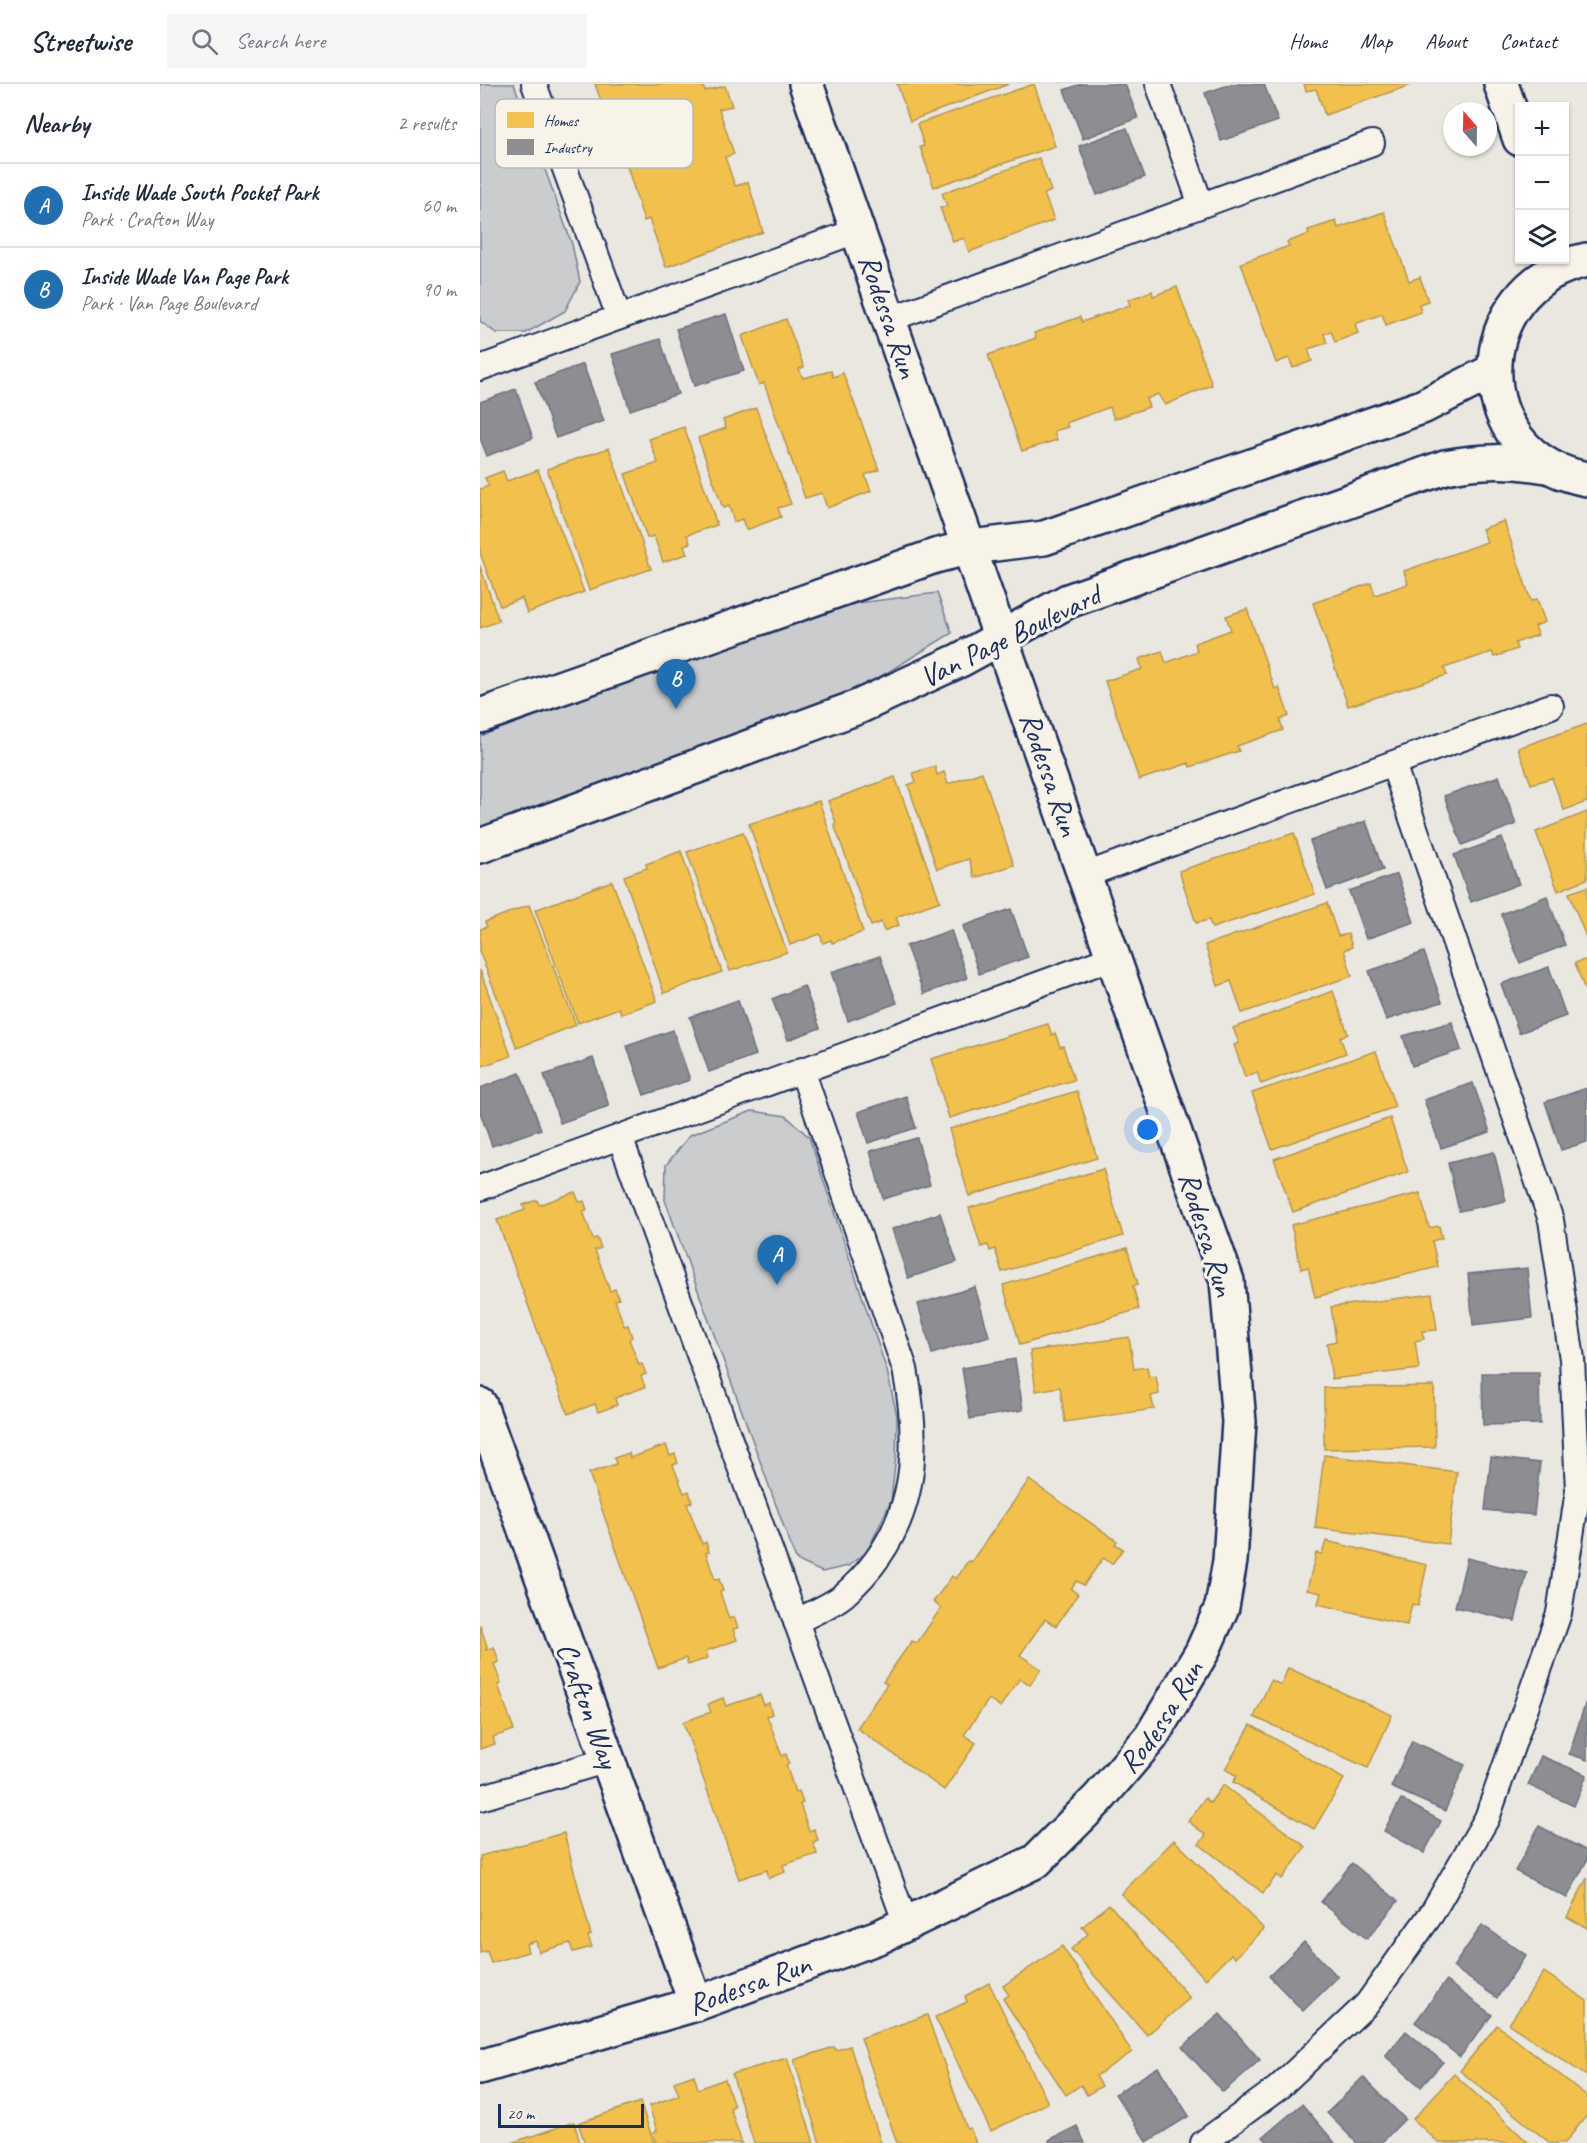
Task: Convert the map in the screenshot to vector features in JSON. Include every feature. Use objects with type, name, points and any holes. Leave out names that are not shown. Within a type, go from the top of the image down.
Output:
[{"type":"street","name":"Rodessa Run","points":[[480,2067],[696,2004],[906,1924],[1036,1861],[1098,1798],[1151,1737],[1202,1652],[1222,1607],[1230,1561],[1239,1422],[1227,1281],[971,547],[806,84]]},
{"type":"street","points":[[1501,84],[1515,125]]},
{"type":"street","points":[[1572,261],[1535,282],[1512,306],[1498,338],[1493,371],[1497,400],[1510,428],[1528,451],[1547,466],[1587,479]]},
{"type":"street","points":[[480,716],[878,574],[971,547],[1044,538],[1422,407],[1493,371]]},
{"type":"street","name":"Van Page Boulevard","points":[[480,846],[858,707],[905,687],[1068,601],[1445,467],[1479,460],[1512,460],[1547,466]]},
{"type":"street","name":"Crafton Way","points":[[480,1405],[696,2004]]},
{"type":"lane","points":[[534,84],[539,99]]},
{"type":"lane","points":[[1158,84],[1201,205]]},
{"type":"lane","points":[[890,318],[1372,143]]},
{"type":"lane","points":[[565,168],[619,317]]},
{"type":"lane","points":[[480,368],[859,230]]},
{"type":"lane","points":[[1085,876],[1551,706]]},
{"type":"lane","points":[[1203,2143],[1278,2088],[1367,2004],[1432,1913],[1487,1818],[1559,1613],[1578,1491],[1572,1359],[1551,1220],[1393,764]]},
{"type":"lane","points":[[480,1188],[1114,957]]},
{"type":"lane","points":[[796,1622],[843,1596],[880,1558],[901,1515],[914,1461],[913,1410],[905,1369],[802,1071]]},
{"type":"lane","points":[[620,1137],[906,1924]]},
{"type":"lane","points":[[480,1798],[608,1760]]},
{"type":"shaded area","points":[[480,84],[514,84],[519,99],[495,99],[495,168],[544,168],[572,244],[580,282],[565,311],[526,333],[496,333],[480,321]]},
{"type":"shaded area","points":[[937,593],[952,633],[870,683],[480,827],[480,736],[842,605]]},
{"type":"shaded area","points":[[752,1111],[786,1116],[809,1137],[887,1371],[897,1416],[891,1501],[867,1552],[848,1566],[822,1572],[796,1560],[665,1200],[666,1165],[690,1135]]},
{"type":"building: Homes","points":[[595,84],[702,84],[705,91],[725,86],[732,106],[719,109],[734,154],[725,157],[735,186],[748,182],[763,232],[666,267],[649,219],[644,221],[628,168],[693,168],[693,99],[600,99]]},
{"type":"building: Homes","points":[[897,84],[1009,84],[910,121]]},
{"type":"building: Homes","points":[[1034,84],[1055,146],[934,187],[920,147],[924,146],[917,124]]},
{"type":"building: Homes","points":[[1304,84],[1411,85],[1325,115],[1316,89],[1306,91]]},
{"type":"building: Homes","points":[[1039,158],[1051,191],[1044,194],[1054,220],[969,252],[964,238],[953,242],[940,208],[947,206],[942,193]]},
{"type":"building: Homes","points":[[1384,212],[1409,281],[1420,277],[1428,301],[1419,304],[1421,312],[1386,325],[1382,314],[1355,324],[1358,333],[1335,342],[1331,331],[1324,334],[1327,343],[1308,349],[1312,361],[1293,368],[1289,358],[1276,363],[1241,263],[1289,246],[1287,242],[1309,234],[1308,230],[1336,221],[1338,228]]},
{"type":"building: Homes","points":[[1177,287],[1212,385],[1165,405],[1158,394],[1146,399],[1149,407],[1114,419],[1110,407],[1066,423],[1068,427],[1054,431],[1057,440],[1022,451],[988,355],[1036,338],[1034,333],[1080,317],[1082,322],[1130,305],[1128,300],[1152,291],[1153,296]]},
{"type":"building: Homes","points":[[786,319],[804,367],[799,369],[803,378],[831,371],[833,377],[843,373],[879,470],[865,475],[871,491],[827,508],[822,493],[805,498],[764,383],[759,385],[742,336]]},
{"type":"building: Homes","points":[[756,408],[791,504],[778,508],[781,517],[746,530],[742,519],[734,522],[729,506],[723,508],[698,438],[726,428],[723,420]]},
{"type":"building: Homes","points":[[684,427],[717,525],[687,535],[690,543],[684,545],[687,554],[663,562],[654,536],[647,538],[625,474],[658,463],[649,439]]},
{"type":"building: Homes","points":[[609,448],[651,569],[589,590],[547,469]]},
{"type":"building: Homes","points":[[538,470],[584,592],[527,613],[522,598],[500,606],[480,553],[480,489],[489,486],[485,478],[503,471],[507,481]]},
{"type":"building: Homes","points":[[1504,521],[1531,601],[1537,599],[1545,622],[1535,626],[1538,635],[1515,643],[1517,649],[1494,657],[1492,652],[1444,668],[1447,675],[1348,706],[1313,603],[1371,583],[1375,595],[1408,584],[1404,571],[1487,542],[1482,529]]},
{"type":"building: Homes","points":[[480,566],[499,621],[480,628]]},
{"type":"building: Homes","points":[[1247,609],[1275,689],[1279,687],[1289,716],[1280,720],[1283,730],[1237,746],[1239,751],[1190,767],[1189,763],[1139,780],[1105,681],[1142,669],[1139,659],[1162,651],[1166,663],[1197,651],[1195,643],[1231,630],[1226,616]]},
{"type":"building: Homes","points":[[1587,724],[1587,802],[1564,810],[1552,778],[1531,784],[1518,748]]},
{"type":"building: Homes","points":[[935,766],[937,775],[944,772],[948,784],[982,772],[1014,865],[975,878],[969,859],[937,869],[908,785],[916,782],[913,773]]},
{"type":"building: Homes","points":[[895,777],[940,901],[896,917],[899,925],[884,931],[881,922],[871,926],[834,824],[836,823],[828,801]]},
{"type":"building: Homes","points":[[819,801],[863,932],[832,943],[831,940],[823,943],[820,934],[790,945],[749,824]]},
{"type":"building: Homes","points":[[1587,812],[1587,879],[1558,891],[1536,832]]},
{"type":"building: Homes","points":[[743,832],[787,952],[730,971],[687,852]]},
{"type":"building: Homes","points":[[1294,833],[1315,894],[1212,928],[1209,920],[1196,923],[1179,871]]},
{"type":"building: Homes","points":[[681,851],[722,972],[664,993],[624,876],[647,868],[646,864]]},
{"type":"building: Homes","points":[[612,881],[657,1001],[621,1014],[619,1008],[578,1023],[535,910]]},
{"type":"building: Homes","points":[[1587,887],[1587,940],[1569,893]]},
{"type":"building: Homes","points":[[1327,903],[1338,936],[1348,934],[1352,947],[1344,950],[1352,976],[1242,1013],[1231,981],[1218,986],[1205,945]]},
{"type":"building: Homes","points":[[529,905],[576,1025],[517,1048],[480,953],[480,929],[487,927],[485,922]]},
{"type":"building: Homes","points":[[1587,959],[1587,996],[1575,963]]},
{"type":"building: Homes","points":[[480,970],[511,1056],[480,1067]]},
{"type":"building: Homes","points":[[1333,991],[1348,1034],[1340,1037],[1346,1053],[1261,1084],[1257,1072],[1245,1077],[1234,1045],[1239,1043],[1233,1028]]},
{"type":"building: Homes","points":[[1048,1024],[1052,1035],[1055,1033],[1060,1047],[1063,1046],[1074,1080],[949,1118],[931,1059]]},
{"type":"building: Homes","points":[[1376,1051],[1395,1107],[1272,1149],[1252,1093]]},
{"type":"building: Homes","points":[[1077,1091],[1097,1158],[969,1196],[949,1129]]},
{"type":"building: Homes","points":[[1390,1118],[1408,1172],[1293,1212],[1274,1159]]},
{"type":"building: Homes","points":[[1103,1169],[1123,1236],[1002,1272],[995,1249],[990,1251],[988,1245],[981,1247],[969,1208]]},
{"type":"building: Homes","points":[[575,1192],[579,1202],[584,1201],[587,1210],[583,1211],[593,1239],[597,1238],[601,1248],[595,1250],[610,1291],[615,1289],[619,1299],[615,1300],[624,1326],[628,1325],[632,1337],[629,1339],[639,1365],[642,1364],[646,1374],[641,1376],[645,1387],[615,1398],[617,1405],[598,1412],[595,1404],[568,1414],[497,1220],[525,1210],[523,1205],[537,1200],[539,1205]]},
{"type":"building: Homes","points":[[1420,1193],[1429,1228],[1439,1226],[1442,1238],[1432,1241],[1438,1267],[1315,1297],[1308,1267],[1301,1269],[1291,1225]]},
{"type":"building: Homes","points":[[1127,1248],[1138,1284],[1133,1286],[1139,1309],[1020,1345],[1003,1285]]},
{"type":"building: Homes","points":[[1432,1294],[1437,1330],[1422,1331],[1424,1339],[1415,1341],[1419,1369],[1332,1379],[1327,1343],[1336,1341],[1331,1307]]},
{"type":"building: Homes","points":[[1129,1337],[1134,1369],[1147,1367],[1149,1377],[1156,1376],[1159,1394],[1151,1396],[1154,1409],[1065,1422],[1060,1387],[1036,1391],[1030,1351]]},
{"type":"building: Homes","points":[[1434,1386],[1435,1447],[1324,1449],[1324,1388]]},
{"type":"building: Homes","points":[[666,1445],[670,1456],[675,1454],[678,1463],[673,1465],[684,1493],[689,1491],[692,1502],[687,1504],[702,1544],[706,1542],[709,1552],[706,1553],[715,1580],[719,1579],[723,1591],[720,1592],[729,1619],[734,1617],[738,1628],[733,1629],[737,1640],[706,1651],[708,1658],[688,1665],[686,1658],[658,1668],[589,1473],[616,1464],[614,1458],[629,1453],[630,1458]]},
{"type":"building: Homes","points":[[1324,1455],[1457,1472],[1448,1544],[1315,1528]]},
{"type":"building: Homes","points":[[1029,1480],[1117,1541],[1115,1544],[1123,1549],[1112,1564],[1103,1558],[1084,1585],[1076,1581],[1071,1589],[1078,1594],[1056,1626],[1045,1619],[1020,1655],[1041,1669],[1030,1685],[1020,1678],[1000,1707],[989,1699],[964,1735],[976,1743],[944,1790],[857,1728],[887,1684],[883,1682],[906,1649],[912,1641],[917,1643],[941,1608],[933,1602],[952,1576],[956,1579],[968,1561],[971,1562]]},
{"type":"building: Homes","points":[[1326,1541],[1427,1565],[1418,1606],[1412,1604],[1407,1625],[1318,1604],[1321,1593],[1307,1590],[1316,1553],[1322,1554]]},
{"type":"building: Homes","points":[[480,1625],[487,1646],[486,1650],[494,1647],[499,1662],[494,1664],[501,1684],[498,1685],[514,1730],[493,1737],[495,1744],[480,1749]]},
{"type":"building: Homes","points":[[1288,1668],[1392,1715],[1368,1768],[1254,1717],[1271,1680],[1281,1685]]},
{"type":"building: Homes","points":[[760,1695],[764,1705],[769,1703],[772,1714],[767,1716],[782,1756],[786,1754],[789,1764],[786,1765],[795,1792],[799,1791],[803,1803],[800,1804],[809,1831],[814,1829],[818,1840],[813,1842],[817,1854],[783,1865],[785,1872],[769,1878],[767,1870],[739,1879],[683,1722],[711,1712],[708,1704],[723,1698],[726,1706]]},
{"type":"building: Homes","points":[[1251,1725],[1344,1779],[1314,1829],[1233,1782],[1237,1776],[1225,1769]]},
{"type":"building: Homes","points":[[1223,1785],[1306,1847],[1282,1879],[1277,1875],[1263,1893],[1199,1844],[1206,1835],[1188,1821],[1205,1798],[1210,1803]]},
{"type":"building: Homes","points":[[564,1833],[591,1935],[588,1936],[592,1947],[573,1952],[570,1943],[539,1952],[536,1941],[526,1944],[528,1952],[491,1963],[487,1951],[480,1953],[480,1856]]},
{"type":"building: Homes","points":[[1174,1840],[1264,1929],[1235,1958],[1231,1954],[1206,1979],[1121,1894]]},
{"type":"building: Homes","points":[[1587,1878],[1587,1928],[1567,1917]]},
{"type":"building: Homes","points":[[1109,1904],[1190,1998],[1147,2035],[1071,1949],[1088,1934],[1082,1927]]},
{"type":"building: Homes","points":[[1062,1946],[1132,2052],[1096,2076],[1102,2086],[1087,2095],[1081,2085],[1066,2095],[1003,1999],[1009,1995],[1003,1986]]},
{"type":"building: Homes","points":[[1544,1972],[1587,2001],[1587,2076],[1509,2024]]},
{"type":"building: Homes","points":[[989,1983],[1048,2103],[991,2131],[935,2017],[967,2002],[965,1996]]},
{"type":"building: Homes","points":[[927,2015],[967,2129],[970,2128],[976,2143],[897,2143],[861,2038]]},
{"type":"building: Homes","points":[[1497,2025],[1587,2096],[1587,2115],[1565,2143],[1550,2143],[1460,2071]]},
{"type":"building: Homes","points":[[850,2046],[881,2143],[820,2143],[794,2060],[834,2047],[836,2050]]},
{"type":"building: Homes","points":[[787,2058],[814,2143],[754,2143],[732,2074]]},
{"type":"building: Homes","points":[[1454,2074],[1529,2143],[1439,2143],[1413,2119]]},
{"type":"building: Homes","points":[[694,2075],[698,2089],[725,2079],[734,2106],[730,2108],[742,2143],[656,2143],[653,2133],[657,2131],[649,2106],[679,2095],[674,2082]]},
{"type":"building: Homes","points":[[640,2102],[654,2143],[585,2143],[578,2123]]},
{"type":"building: Homes","points":[[574,2122],[580,2143],[511,2143]]},
{"type":"building: Industry","points":[[1081,84],[1125,84],[1138,118],[1083,139],[1064,90]]},
{"type":"building: Industry","points":[[1231,84],[1264,84],[1278,121],[1221,141],[1205,93]]},
{"type":"building: Industry","points":[[1127,128],[1145,177],[1097,195],[1079,146]]},
{"type":"building: Industry","points":[[726,314],[744,371],[694,386],[676,329]]},
{"type":"building: Industry","points":[[660,339],[678,394],[630,410],[612,354]]},
{"type":"building: Industry","points":[[583,364],[604,421],[556,438],[535,382]]},
{"type":"building: Industry","points":[[516,389],[533,438],[487,456],[480,438],[480,402]]},
{"type":"building: Industry","points":[[1499,776],[1516,824],[1462,845],[1444,796]]},
{"type":"building: Industry","points":[[1366,821],[1383,870],[1327,890],[1310,841]]},
{"type":"building: Industry","points":[[1502,838],[1519,884],[1471,902],[1454,855]]},
{"type":"building: Industry","points":[[1397,874],[1414,922],[1366,939],[1349,891]]},
{"type":"building: Industry","points":[[1547,896],[1565,945],[1520,963],[1501,914]]},
{"type":"building: Industry","points":[[1011,909],[1028,957],[979,974],[963,926]]},
{"type":"building: Industry","points":[[951,930],[967,978],[924,994],[906,946]]},
{"type":"building: Industry","points":[[1424,952],[1442,1002],[1386,1020],[1369,971]]},
{"type":"building: Industry","points":[[880,956],[897,1003],[848,1021],[831,972]]},
{"type":"building: Industry","points":[[1549,967],[1566,1016],[1519,1033],[1501,984]]},
{"type":"building: Industry","points":[[804,986],[820,1028],[788,1040],[772,999]]},
{"type":"building: Industry","points":[[738,1000],[756,1055],[709,1072],[690,1017]]},
{"type":"building: Industry","points":[[1452,1022],[1461,1050],[1412,1066],[1403,1036]]},
{"type":"building: Industry","points":[[673,1030],[690,1080],[644,1095],[627,1046]]},
{"type":"building: Industry","points":[[593,1058],[609,1106],[560,1123],[544,1075]]},
{"type":"building: Industry","points":[[520,1073],[541,1129],[492,1146],[480,1112],[480,1088]]},
{"type":"building: Industry","points":[[1473,1083],[1490,1132],[1441,1148],[1424,1100]]},
{"type":"building: Industry","points":[[1587,1088],[1587,1142],[1561,1150],[1545,1102]]},
{"type":"building: Industry","points":[[906,1096],[916,1128],[868,1143],[858,1112]]},
{"type":"building: Industry","points":[[917,1138],[930,1185],[883,1199],[870,1151]]},
{"type":"building: Industry","points":[[1494,1152],[1506,1201],[1459,1211],[1448,1163]]},
{"type":"building: Industry","points":[[940,1213],[957,1262],[908,1278],[892,1229]]},
{"type":"building: Industry","points":[[1527,1268],[1532,1318],[1473,1325],[1468,1274]]},
{"type":"building: Industry","points":[[975,1287],[989,1336],[932,1354],[918,1304]]},
{"type":"building: Industry","points":[[1015,1359],[1023,1410],[970,1419],[962,1368]]},
{"type":"building: Industry","points":[[1482,1373],[1539,1373],[1540,1424],[1483,1425]]},
{"type":"building: Industry","points":[[1491,1457],[1540,1463],[1534,1515],[1485,1510]]},
{"type":"building: Industry","points":[[1467,1558],[1527,1573],[1515,1621],[1455,1607]]},
{"type":"building: Industry","points":[[1585,1704],[1587,1705],[1587,1760],[1569,1754]]},
{"type":"building: Industry","points":[[1412,1741],[1465,1765],[1445,1811],[1391,1787]]},
{"type":"building: Industry","points":[[1541,1756],[1587,1775],[1574,1806],[1528,1785]]},
{"type":"building: Industry","points":[[1401,1799],[1441,1821],[1424,1853],[1384,1831]]},
{"type":"building: Industry","points":[[1539,1826],[1587,1851],[1587,1860],[1567,1898],[1515,1871]]},
{"type":"building: Industry","points":[[1352,1863],[1398,1901],[1367,1939],[1321,1902]]},
{"type":"building: Industry","points":[[1482,1925],[1526,1955],[1497,1998],[1453,1967]]},
{"type":"building: Industry","points":[[1304,1942],[1338,1977],[1303,2011],[1269,1976]]},
{"type":"building: Industry","points":[[1446,1981],[1492,2015],[1460,2057],[1415,2022]]},
{"type":"building: Industry","points":[[1220,2014],[1260,2060],[1223,2092],[1182,2047]]},
{"type":"building: Industry","points":[[1406,2031],[1443,2062],[1421,2087],[1385,2056]]},
{"type":"building: Industry","points":[[1158,2067],[1189,2116],[1147,2142],[1115,2094]]},
{"type":"building: Industry","points":[[1363,2077],[1405,2119],[1381,2143],[1357,2143],[1327,2113]]},
{"type":"building: Industry","points":[[1302,2104],[1335,2143],[1269,2143],[1263,2137]]},
{"type":"building: Industry","points":[[1077,2126],[1085,2143],[1050,2143],[1049,2140]]},
{"type":"place","name":"Inside Wade Van Page Park","points":[[676,709]]},
{"type":"place","name":"Inside Wade South Pocket Park","points":[[777,1285]]}]
